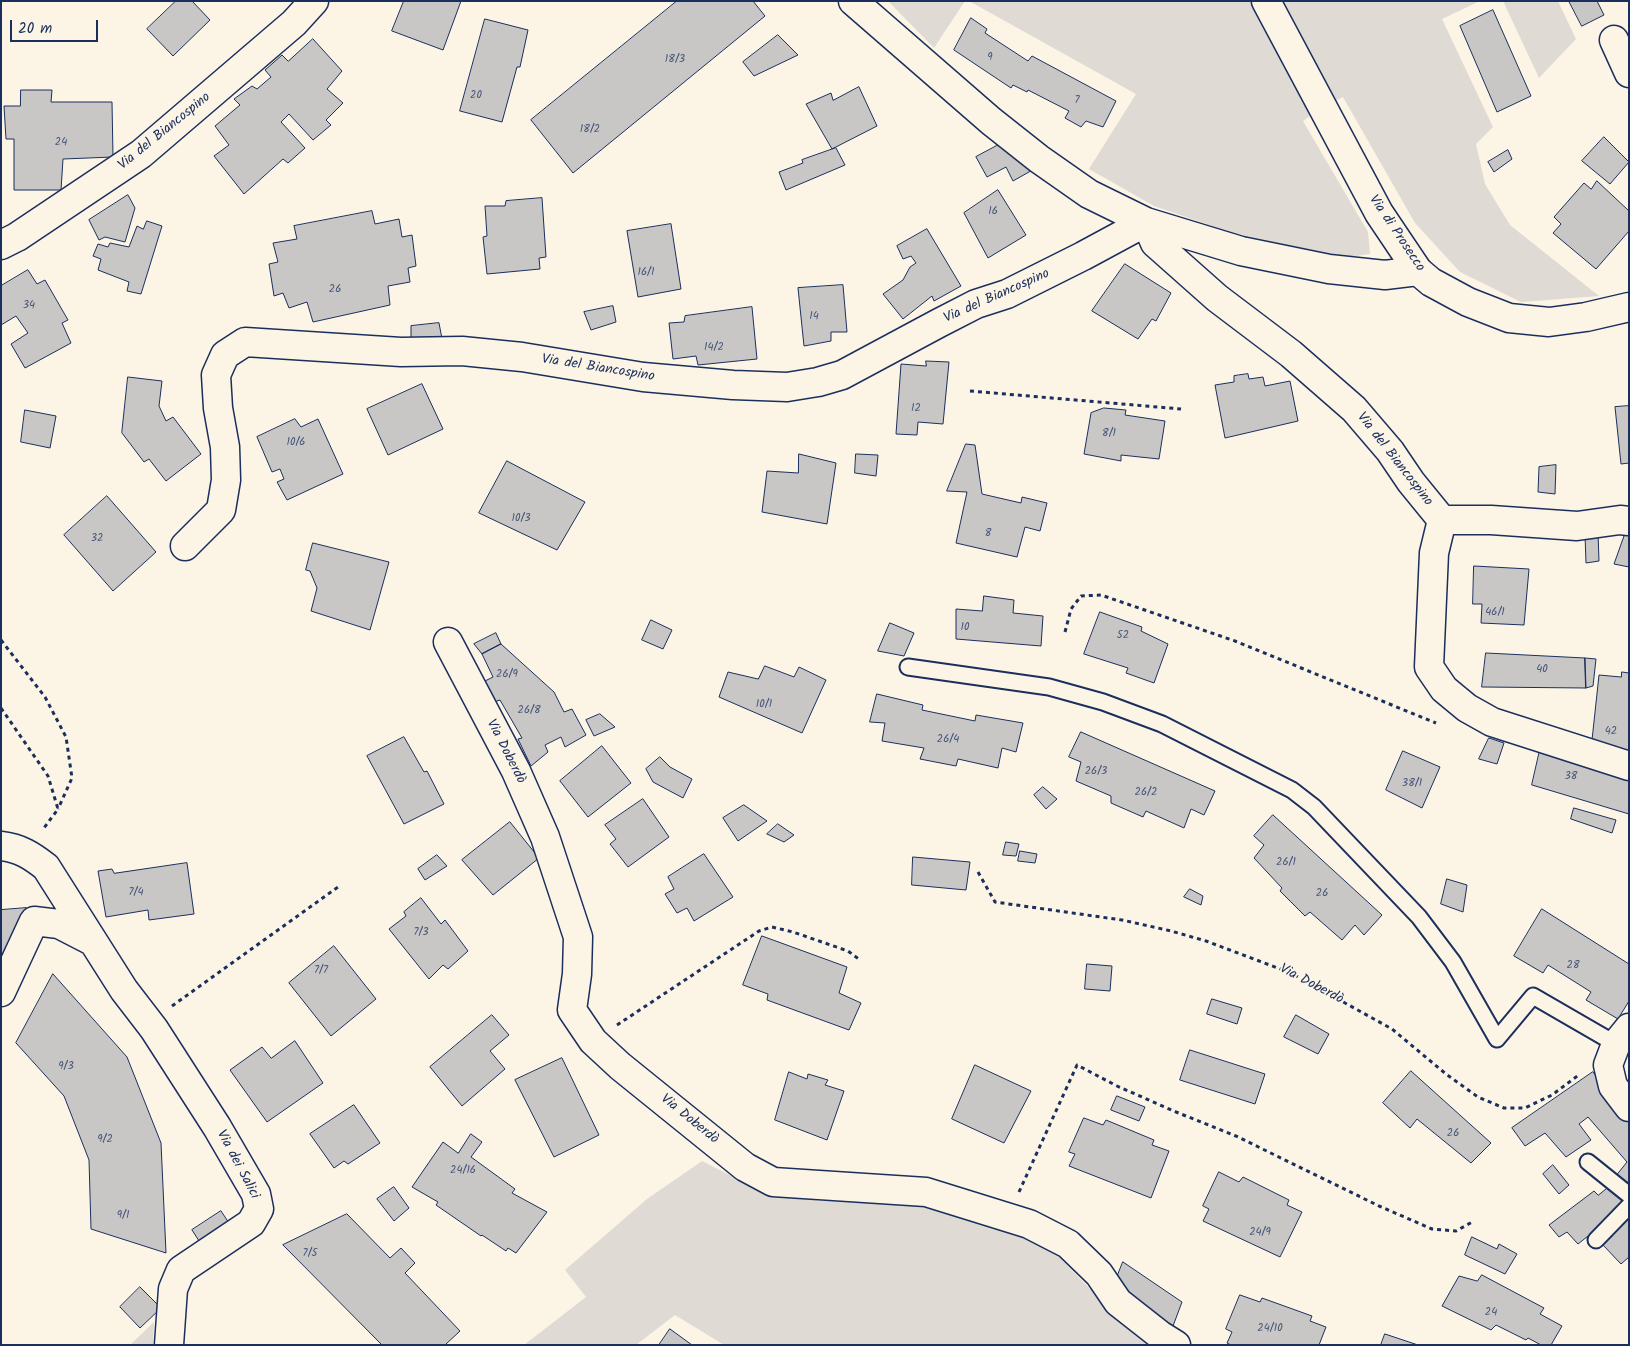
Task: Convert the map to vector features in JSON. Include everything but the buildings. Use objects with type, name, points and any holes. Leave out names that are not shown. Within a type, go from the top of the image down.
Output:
[{"type":"street","name":"Via del Biancospino","points":[[1,245],[17,237],[141,154],[294,22],[314,1]]},
{"type":"street","points":[[853,1],[990,122],[1039,160],[1089,194],[1146,222],[1241,251],[1329,269],[1385,275],[1418,271]]},
{"type":"street","name":"Via di Prosecco","points":[[1266,1],[1379,213],[1418,271],[1431,282],[1468,302],[1509,318],[1549,322],[1586,317],[1629,307]]},
{"type":"street","points":[[1614,40],[1629,73]]},
{"type":"street","name":"Via del Biancospino","points":[[185,546],[221,510],[226,480],[216,375],[225,354],[245,342],[402,352],[462,351],[522,357],[643,378],[733,386],[795,386],[842,376],[976,304],[1007,294],[1146,222],[1155,243],[1217,298],[1291,354],[1354,409],[1390,451],[1411,482],[1442,520]]},
{"type":"street","points":[[1629,521],[1620,520],[1577,526],[1491,520],[1442,520],[1434,553],[1429,667],[1444,689],[1467,708],[1492,722],[1629,766]]},
{"type":"street","name":"Via Doberdò","points":[[448,642],[516,771],[545,837],[578,936],[572,1010],[593,1041],[620,1066],[746,1166],[774,1182],[926,1192],[1029,1224],[1068,1244],[1099,1274],[1118,1302],[1176,1345]]},
{"type":"street","name":"Via dei Salici","points":[[1,846],[13,847],[33,856],[46,867],[124,990],[150,1023],[217,1127],[256,1194],[260,1209],[252,1224],[181,1270],[173,1290],[169,1345]]},
{"type":"street","points":[[1,992],[34,921],[59,924],[92,941]]},
{"type":"street","points":[[1622,1036],[1608,1065],[1613,1086],[1629,1107]]},
{"type":"lane","points":[[908,667],[1049,687],[1103,702],[1162,724],[1292,790],[1314,808],[1419,917],[1453,962],[1497,1039],[1534,996],[1622,1036]]},
{"type":"lane","points":[[1588,1162],[1629,1195]]},
{"type":"lane","points":[[1596,1240],[1629,1206]]},
{"type":"path","points":[[970,391],[1181,409]]},
{"type":"path","points":[[1065,632],[1071,609],[1081,596],[1101,595],[1235,641],[1440,724]]},
{"type":"path","points":[[1,640],[45,697],[66,738],[72,778],[58,809],[44,828],[40,863]]},
{"type":"path","points":[[1,708],[48,776],[58,809]]},
{"type":"path","name":"Via Doberdò","points":[[978,872],[995,902],[1122,920],[1171,931],[1206,941],[1291,973],[1392,1029],[1446,1074],[1478,1097],[1504,1108],[1524,1108],[1552,1095],[1586,1070],[1622,1036]]},
{"type":"path","points":[[150,1023],[338,887]]},
{"type":"path","points":[[593,1041],[759,931],[772,927],[793,932],[848,951],[860,960]]},
{"type":"path","points":[[1007,1218],[1077,1065],[1117,1086],[1236,1136],[1379,1206],[1432,1229],[1456,1231],[1474,1221]]},
{"type":"shaded area","points":[[888,1],[965,1],[934,48]]},
{"type":"shaded area","points":[[969,1],[1480,1],[1442,19],[1493,127],[1476,144],[1485,184],[1510,225],[1599,296],[1521,302],[1460,272],[1415,223],[1343,97],[1303,121],[1368,232],[1370,254],[1343,258],[1230,232],[1154,206],[1089,169],[1136,94]]},
{"type":"shaded area","points":[[1503,1],[1558,1],[1576,39],[1539,78]]},
{"type":"shaded area","points":[[702,1161],[745,1183],[820,1201],[924,1203],[1040,1238],[1105,1304],[1156,1345],[724,1345],[675,1315],[636,1345],[524,1345],[586,1297],[565,1270],[647,1199]]},
{"type":"shaded area","points":[[154,1322],[153,1345],[130,1345]]}]
